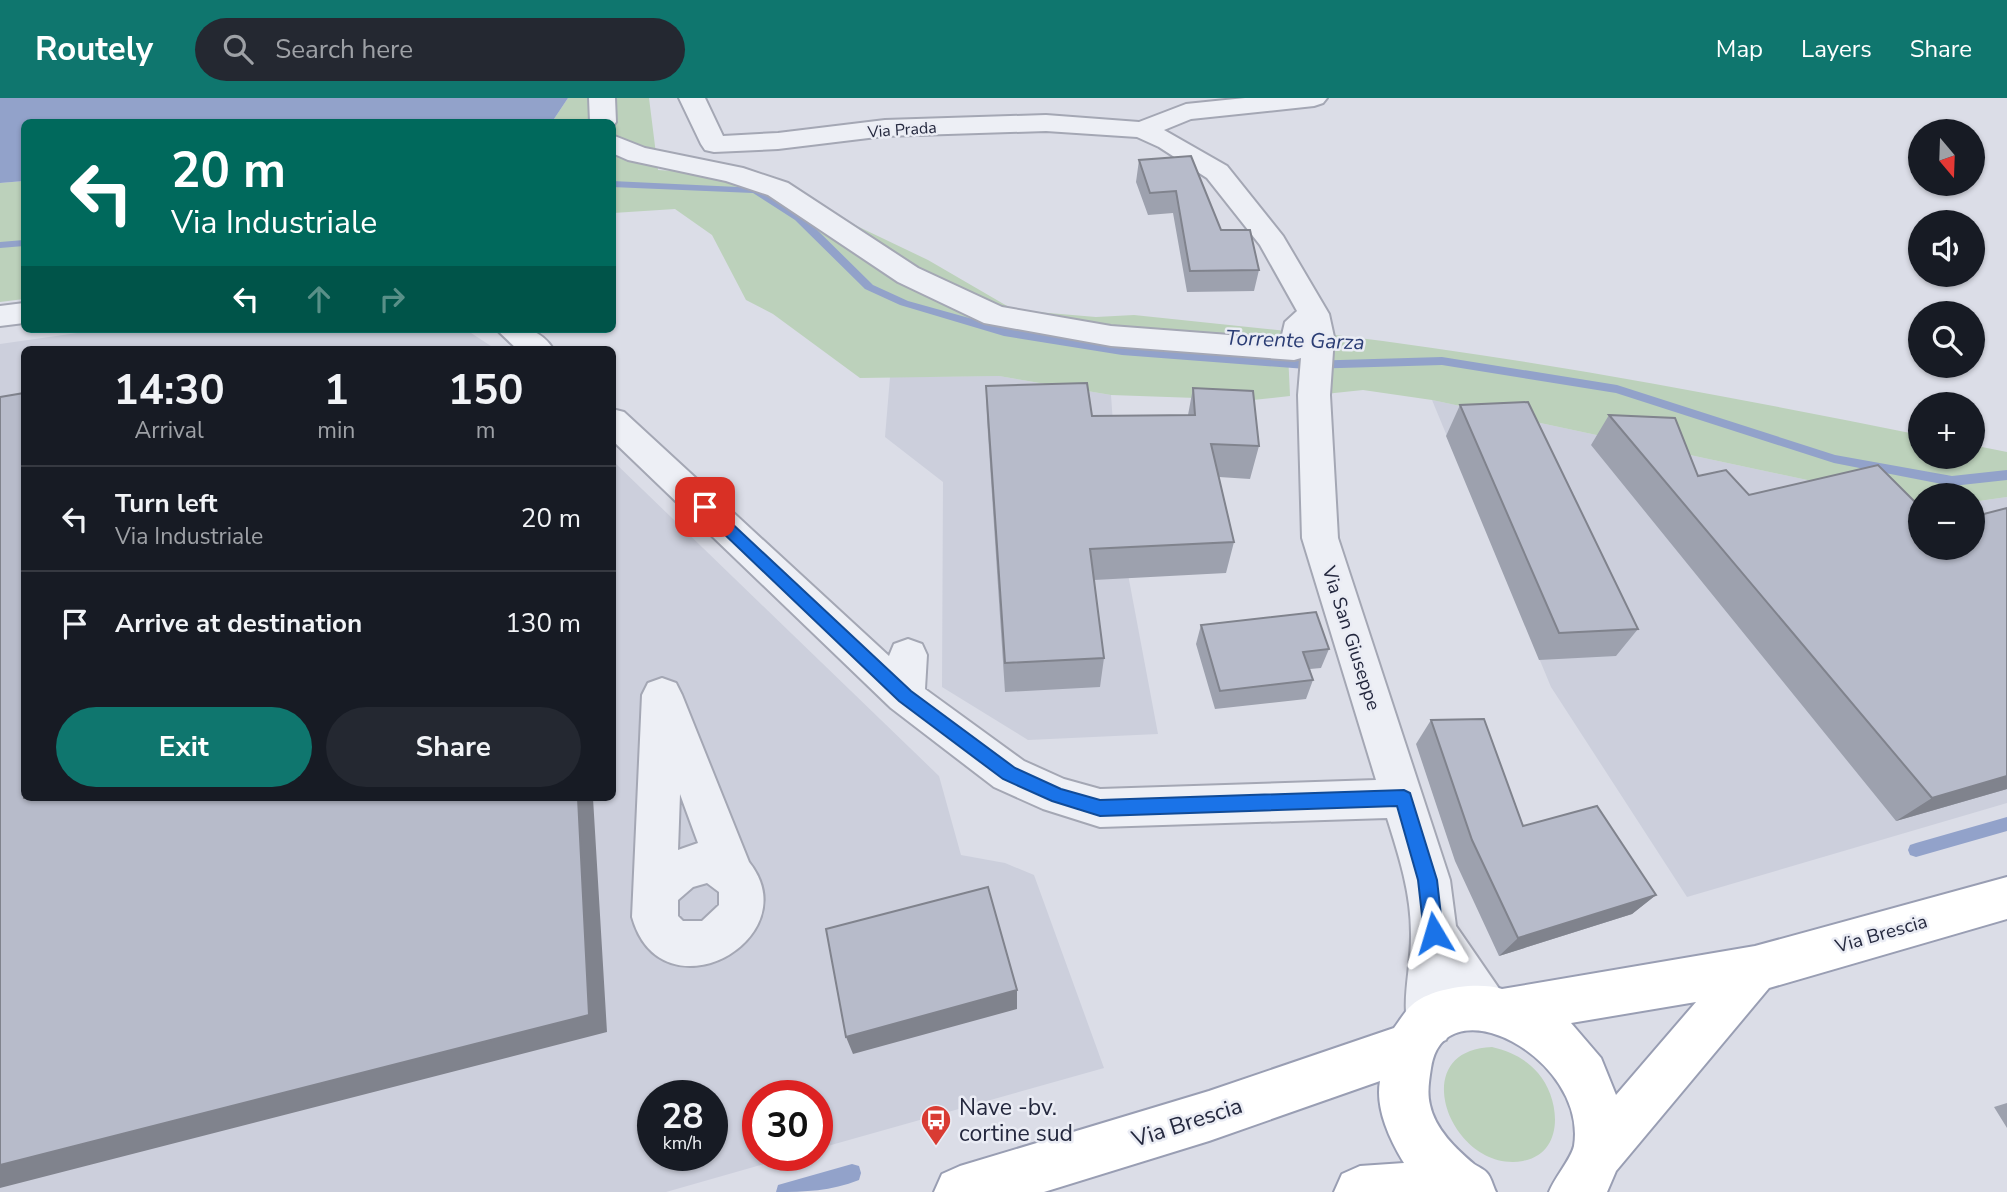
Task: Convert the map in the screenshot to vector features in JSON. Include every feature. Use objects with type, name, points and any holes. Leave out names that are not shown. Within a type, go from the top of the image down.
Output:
[{"type":"main road","name":"Via Brescia","points":[[960,1192],[1209,1116],[1420,1034],[1460,1008],[1494,1009],[1755,968],[2007,898]]},
{"type":"main road","points":[[1589,1178],[1755,968]]},
{"type":"main road","points":[[1494,1009],[1530,1021],[1552,1036],[1571,1055],[1586,1078],[1596,1103],[1601,1127],[1589,1178]]},
{"type":"main road","points":[[1420,1034],[1405,1067],[1403,1091],[1408,1116],[1419,1141],[1436,1164],[1464,1188]]},
{"type":"main road","points":[[1360,1192],[1464,1188]]},
{"type":"street","points":[[602,98],[603,119]]},
{"type":"street","name":"Via Prada","points":[[691,98],[707,151],[886,128],[1046,122],[1142,130],[1168,141],[1217,172],[1273,242],[1317,326]]},
{"type":"street","name":"Via Prada","points":[[1142,130],[1186,112],[1314,98]]},
{"type":"street","points":[[616,145],[637,154],[733,174],[778,190],[908,275],[995,316],[1111,336],[1294,350],[1300,322],[1317,326]]},
{"type":"street","points":[[0,316],[21,313]]},
{"type":"street","name":"Via San Giuseppe","points":[[1317,326],[1314,395],[1320,538],[1404,798],[1427,880],[1434,933],[1420,1034]]},
{"type":"street","points":[[516,333],[533,346]]},
{"type":"street","points":[[616,424],[699,481],[905,696],[1009,774],[1058,796],[1100,808],[1404,798]]},
{"type":"street","points":[[905,696],[908,655]]},
{"type":"street","points":[[662,695],[731,871],[743,890],[741,909],[731,928],[713,941],[688,945],[676,943],[665,936],[657,926],[655,901],[662,695]]},
{"type":"street","points":[[655,901],[660,888],[669,877],[694,863],[720,865],[731,871]]},
{"type":"street","name":"Via San Giuseppe","points":[[1434,933],[1494,1009]]},
{"type":"shaded area","points":[[77,333],[471,333],[491,346],[21,346],[21,801],[616,801],[616,464],[939,776],[961,855],[1005,863],[1034,875],[1104,1068],[833,1144],[833,1080],[742,1080],[742,1170],[666,1192],[0,1192],[0,344]]},
{"type":"shaded area","points":[[999,376],[1111,395],[1121,537],[1158,734],[1028,740],[942,687],[943,482],[885,437],[890,377]]},
{"type":"shaded area","points":[[1432,400],[1908,501],[1908,560],[1985,560],[1985,500],[2007,497],[2007,803],[1687,897],[1551,687]]},
{"type":"green space","points":[[568,98],[649,98],[658,170],[765,177],[836,216],[928,260],[1014,310],[1096,317],[1134,315],[1287,331],[1290,396],[1253,400],[1111,395],[999,376],[860,378],[773,314],[746,300],[712,235],[675,209],[616,213],[616,119],[554,119]]},
{"type":"green space","points":[[21,181],[21,299],[0,302],[0,183]]},
{"type":"green space","points":[[1335,335],[1482,355],[1629,379],[1908,433],[1908,469],[1985,469],[1985,448],[2007,452],[2007,497],[1985,500],[1985,483],[1908,483],[1908,501],[1432,400],[1363,390],[1325,394]]},
{"type":"green space","points":[[1492,1047],[1511,1053],[1528,1064],[1538,1073],[1551,1096],[1555,1123],[1552,1136],[1547,1147],[1537,1156],[1523,1161],[1498,1160],[1476,1149],[1459,1131],[1447,1110],[1444,1088],[1449,1068],[1465,1053]]},
{"type":"water","points":[[0,98],[568,98],[554,119],[21,119],[21,181],[0,183]]},
{"type":"building","points":[[1191,156],[1221,230],[1250,230],[1259,270],[1190,271],[1176,191],[1150,193],[1139,160]]},
{"type":"building","points":[[1087,383],[1092,416],[1195,415],[1193,388],[1253,391],[1259,446],[1211,444],[1234,542],[1090,549],[1104,658],[1005,663],[986,386]]},
{"type":"building","points":[[21,394],[21,801],[578,801],[589,1015],[0,1165],[0,397]]},
{"type":"building","points":[[1528,402],[1638,629],[1559,633],[1460,405]]},
{"type":"building","points":[[1609,415],[1675,418],[1698,476],[1726,470],[1749,495],[1878,465],[1908,495],[1908,560],[1985,560],[1985,514],[2007,508],[2007,776],[1932,798]]},
{"type":"building","points":[[1316,612],[1329,649],[1303,652],[1313,680],[1220,691],[1201,625]]},
{"type":"building","points":[[1484,719],[1523,826],[1597,806],[1656,895],[1518,938],[1472,840],[1431,720]]},
{"type":"building","points":[[988,887],[1017,990],[846,1037],[826,929]]},
{"type":"waterway","name":"Torrente Garza","points":[[616,184],[755,190],[799,218],[869,287],[904,303],[1004,332],[1122,351],[1306,365],[1442,361],[1617,389],[1834,459],[1952,481],[2007,475]]},
{"type":"waterway","name":"Torrente Garza","points":[[0,245],[21,243]]},
{"type":"waterway","points":[[1916,850],[2007,824]]},
{"type":"waterway","points":[[785,1192],[852,1173]]},
{"type":"place","name":"Nave -bv. cortine sud","points":[[936,1147]]},
{"type":"route","points":[[705,507],[905,696],[1009,774],[1058,796],[1100,808],[1404,798],[1427,880],[1434,933]]}]
